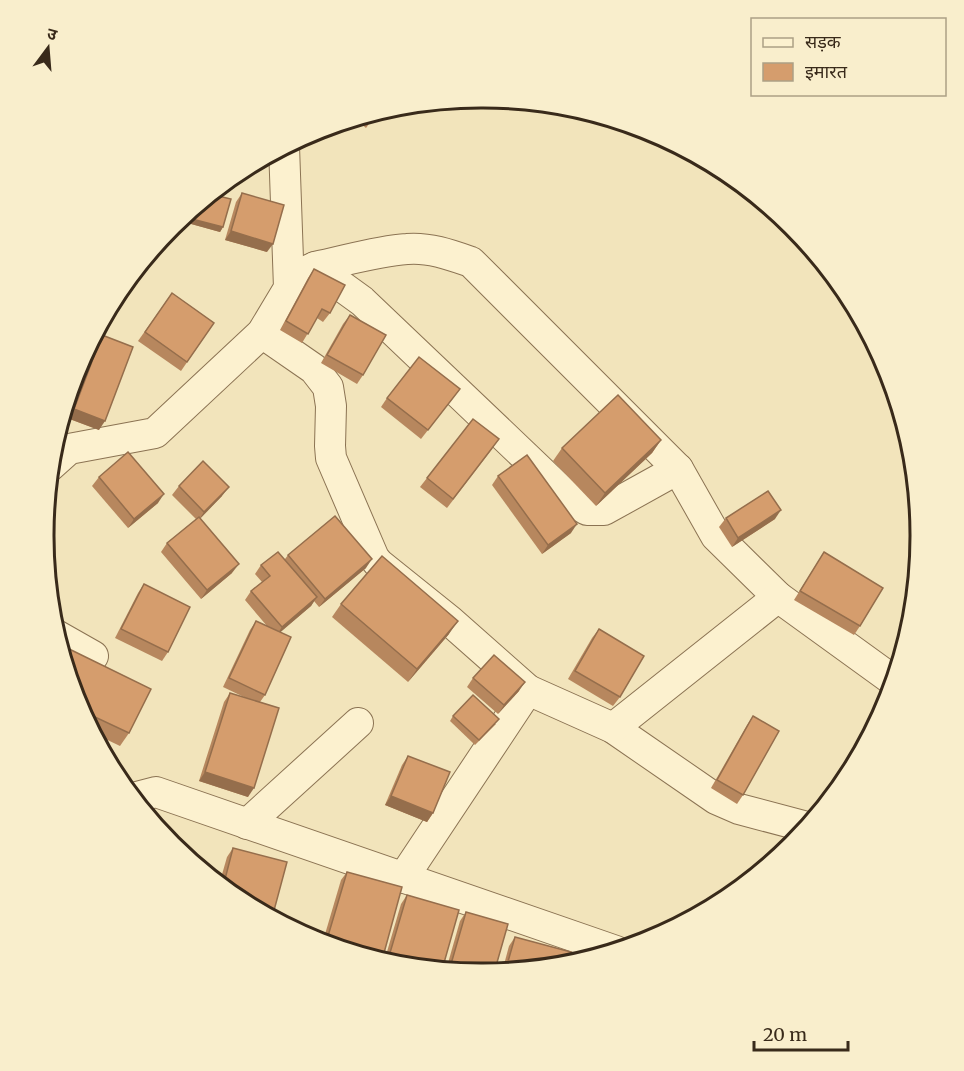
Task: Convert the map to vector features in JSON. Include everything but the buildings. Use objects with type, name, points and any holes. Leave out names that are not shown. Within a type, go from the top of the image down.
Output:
[{"type":"street","points":[[284,156],[289,288]]},
{"type":"street","points":[[61,456],[69,449],[155,433],[262,333],[289,288],[302,273],[315,267],[407,249],[434,251],[471,262],[678,469],[716,536],[778,597],[886,675]]},
{"type":"street","points":[[315,267],[362,301],[572,501],[587,510],[604,510],[678,469]]},
{"type":"street","points":[[262,333],[314,369],[328,387],[331,458],[374,558],[387,572],[450,621],[528,690],[613,728],[716,799],[739,809],[798,825]]},
{"type":"street","points":[[613,728],[778,597]]},
{"type":"street","points":[[68,642],[93,656]]},
{"type":"street","points":[[403,878],[528,690]]},
{"type":"street","points":[[248,824],[358,723]]},
{"type":"street","points":[[142,796],[156,792],[602,946]]}]
